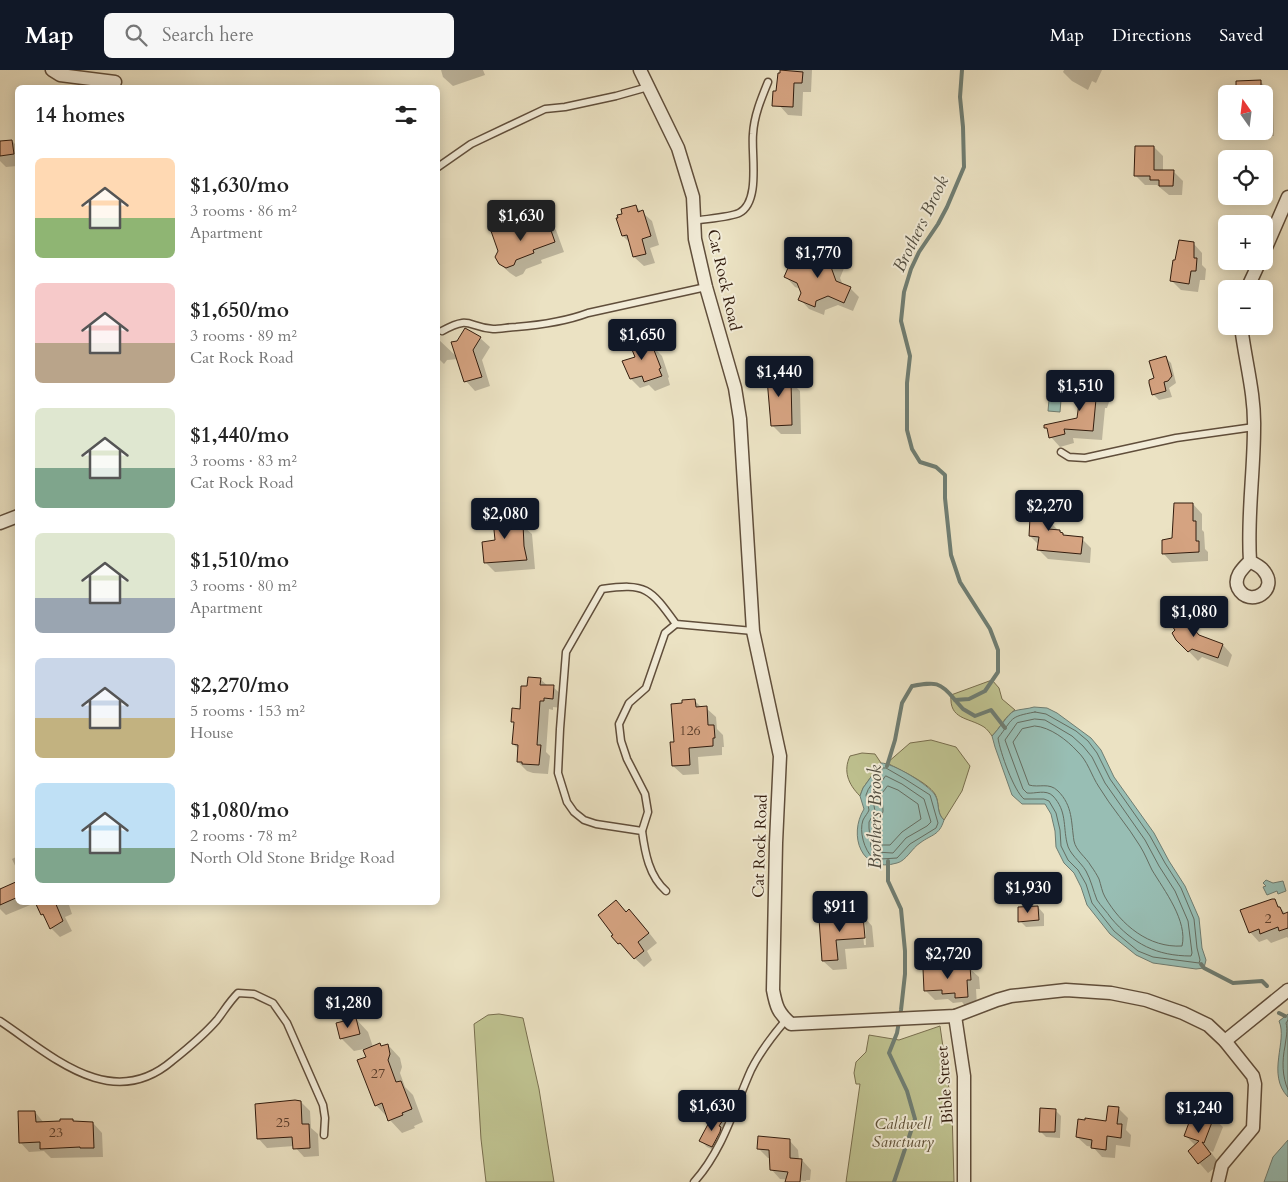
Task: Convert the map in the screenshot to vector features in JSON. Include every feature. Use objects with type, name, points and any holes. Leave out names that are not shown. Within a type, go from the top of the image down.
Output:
[{"type":"street","points":[[52,70],[60,75],[115,82]]},
{"type":"street","name":"Cat Rock Road","points":[[640,70],[678,148],[693,196],[695,239],[706,287],[735,388],[740,419],[753,631],[780,756],[773,990],[780,1014],[786,1020]]},
{"type":"street","points":[[1273,231],[1288,197]]},
{"type":"street","points":[[1243,335],[1253,397],[1254,427],[1248,532],[1250,561]]},
{"type":"street","points":[[0,523],[15,517]]},
{"type":"street","points":[[786,1020],[791,1024],[955,1016],[1016,995],[1066,990],[1111,993],[1146,1000],[1183,1013],[1208,1025],[1225,1041],[1253,1076],[1255,1084],[1253,1128],[1222,1166],[1218,1182]]},
{"type":"street","points":[[1225,1041],[1288,990]]},
{"type":"street","name":"Bible Street","points":[[955,1016],[964,1076],[964,1182]]},
{"type":"lane","points":[[694,221],[739,213],[747,206],[752,196],[753,133],[759,101],[768,82]]},
{"type":"lane","points":[[440,167],[471,144],[545,110],[616,96],[648,86]]},
{"type":"lane","points":[[442,331],[456,323],[466,322],[492,329],[546,325],[576,318],[588,313],[706,287]]},
{"type":"lane","points":[[1061,452],[1069,457],[1085,458],[1176,438],[1254,427]]},
{"type":"lane","points":[[642,831],[596,824],[584,820],[566,802],[561,786],[558,765],[566,652],[602,589],[628,585],[641,588],[653,595],[676,624]]},
{"type":"lane","points":[[666,891],[659,885],[648,862],[642,831],[648,812],[645,794],[627,759],[621,741],[619,724],[629,703],[646,688],[665,633],[676,624],[753,631]]},
{"type":"lane","points":[[0,1021],[52,1059],[82,1074],[101,1080],[122,1082],[145,1078],[170,1063],[217,1020],[228,1002],[238,993],[254,994],[273,1003],[287,1023],[323,1104],[325,1118],[324,1136]]},
{"type":"lane","points":[[694,1182],[718,1148],[752,1068],[764,1048],[786,1020]]},
{"type":"green space","points":[[992,680],[999,688],[1002,699],[1015,710],[1008,715],[992,736],[984,727],[956,713],[951,703],[951,695]]},
{"type":"green space","points":[[931,740],[956,747],[970,766],[962,791],[944,820],[940,814],[935,794],[926,785],[887,763],[910,743]]},
{"type":"green space","points":[[862,753],[875,754],[881,763],[863,788],[860,796],[852,787],[847,767],[850,756]]},
{"type":"green space","points":[[499,1014],[523,1018],[539,1089],[554,1182],[486,1182],[481,1139],[474,1024],[488,1015]]},
{"type":"green space","name":"Caldwell Sanctuary","points":[[940,1026],[952,1110],[954,1182],[846,1182],[860,1084],[856,1084],[854,1073],[856,1062],[866,1052],[869,1035],[899,1040]]},
{"type":"water","points":[[1050,388],[1062,388],[1060,412],[1048,411]]},
{"type":"water","points":[[1034,707],[1047,708],[1057,713],[1091,738],[1101,750],[1114,777],[1154,833],[1185,886],[1199,918],[1202,948],[1206,960],[1204,968],[1196,969],[1153,963],[1136,955],[1110,934],[1087,905],[1074,873],[1064,863],[1056,847],[1051,814],[1045,804],[1022,804],[1012,795],[992,736],[1014,711]]},
{"type":"water","points":[[881,763],[902,770],[931,791],[935,795],[940,814],[944,820],[937,832],[917,845],[903,860],[885,865],[874,863],[867,858],[861,850],[857,830],[859,819],[864,809],[860,796],[863,788]]},
{"type":"water","points":[[1266,880],[1273,883],[1283,881],[1286,891],[1278,894],[1277,891],[1267,895],[1263,887],[1266,886],[1263,883]]},
{"type":"water","points":[[1288,1014],[1288,1097],[1282,1088],[1278,1068],[1281,1038],[1279,1021]]},
{"type":"water","points":[[1288,1140],[1288,1182],[1264,1182],[1273,1157]]},
{"type":"building","points":[[780,70],[803,72],[802,83],[794,83],[793,107],[772,106],[773,91],[776,91]]},
{"type":"building","points":[[1261,80],[1261,85],[1236,85],[1236,81]]},
{"type":"building","points":[[12,140],[14,154],[0,156],[0,141]]},
{"type":"building","points":[[1135,146],[1154,146],[1154,170],[1174,170],[1173,186],[1159,186],[1159,180],[1150,180],[1150,176],[1134,176]]},
{"type":"building","points":[[636,205],[638,212],[643,210],[651,236],[642,239],[646,254],[633,257],[627,235],[622,236],[616,218],[618,218],[617,215],[622,214],[621,209]]},
{"type":"building","points":[[547,219],[555,242],[533,250],[534,253],[516,260],[514,265],[506,268],[499,264],[495,257],[498,251],[491,231],[514,223],[518,230]]},
{"type":"building","points":[[1179,240],[1194,242],[1194,258],[1197,258],[1196,271],[1191,271],[1189,284],[1170,281],[1173,260],[1175,260]]},
{"type":"building","points":[[822,244],[838,250],[831,267],[836,281],[851,287],[844,303],[828,296],[816,301],[815,307],[798,300],[801,293],[797,283],[784,277],[791,261],[804,266],[814,263]]},
{"type":"building","points":[[465,328],[481,337],[473,350],[482,377],[464,382],[451,342],[457,341]]},
{"type":"building","points":[[643,335],[648,347],[652,345],[661,368],[659,369],[662,376],[644,382],[642,376],[630,379],[622,361],[635,357],[628,340]]},
{"type":"building","points":[[1166,356],[1172,376],[1168,381],[1164,382],[1166,391],[1152,395],[1149,380],[1154,378],[1149,361]]},
{"type":"building","points":[[766,367],[781,367],[781,380],[791,380],[792,425],[771,426]]},
{"type":"building","points":[[1082,381],[1099,382],[1098,390],[1101,392],[1098,399],[1096,399],[1093,431],[1064,429],[1065,434],[1049,438],[1047,428],[1044,428],[1044,425],[1077,418]]},
{"type":"building","points":[[1025,501],[1046,503],[1044,516],[1049,520],[1048,529],[1060,530],[1063,535],[1083,537],[1081,554],[1037,550],[1039,537],[1029,536],[1030,518],[1023,517]]},
{"type":"building","points":[[1174,503],[1193,503],[1193,521],[1196,521],[1196,541],[1199,541],[1199,552],[1162,554],[1162,540],[1172,538]]},
{"type":"building","points":[[504,509],[505,518],[516,518],[523,524],[527,560],[484,563],[482,542],[495,540],[492,510]]},
{"type":"building","points":[[1180,613],[1199,635],[1223,644],[1218,658],[1192,649],[1188,652],[1176,640],[1172,633],[1175,630],[1169,622]]},
{"type":"building","points":[[528,677],[541,678],[540,685],[554,685],[553,699],[544,698],[544,701],[540,701],[537,745],[541,745],[539,765],[517,762],[518,745],[512,744],[514,722],[511,722],[512,708],[520,709],[521,686],[527,686]]},
{"type":"building","points":[[695,699],[696,707],[707,706],[708,725],[714,725],[715,738],[713,738],[713,746],[689,748],[690,765],[672,766],[670,742],[674,742],[671,704],[682,703],[682,700]]},
{"type":"building","points":[[15,882],[15,898],[0,905],[0,889]]},
{"type":"building","points":[[1275,899],[1283,914],[1288,912],[1288,928],[1279,931],[1278,927],[1260,934],[1259,929],[1249,933],[1240,910]]},
{"type":"building","points":[[616,900],[626,912],[629,909],[649,933],[638,942],[644,951],[634,959],[611,936],[613,935],[598,915]]},
{"type":"building","points":[[36,905],[56,905],[63,921],[50,929],[43,914],[41,915]]},
{"type":"building","points":[[1038,906],[1039,920],[1018,922],[1018,907]]},
{"type":"building","points":[[861,911],[865,938],[836,940],[838,960],[822,961],[819,919],[848,916],[847,912]]},
{"type":"building","points":[[970,966],[971,980],[967,980],[968,997],[955,998],[955,993],[942,994],[942,990],[924,991],[923,969]]},
{"type":"building","points":[[356,1018],[360,1034],[340,1039],[336,1023]]},
{"type":"building","points":[[380,1043],[381,1046],[388,1044],[390,1054],[388,1060],[396,1082],[401,1081],[412,1109],[388,1121],[382,1103],[375,1106],[357,1060],[366,1057],[363,1050]]},
{"type":"building","points":[[301,1101],[302,1124],[309,1124],[310,1148],[293,1149],[292,1137],[257,1139],[255,1104]]},
{"type":"building","points":[[1108,1106],[1119,1107],[1117,1124],[1122,1124],[1121,1138],[1107,1136],[1106,1150],[1091,1148],[1092,1140],[1076,1137],[1078,1119],[1106,1121]]},
{"type":"building","points":[[1040,1108],[1056,1109],[1055,1132],[1039,1132]]},
{"type":"building","points":[[1194,1109],[1214,1117],[1204,1143],[1202,1142],[1211,1154],[1198,1164],[1188,1151],[1199,1141],[1184,1136]]},
{"type":"building","points":[[18,1111],[35,1111],[36,1122],[73,1119],[73,1121],[93,1122],[94,1148],[40,1149],[40,1142],[19,1143]]},
{"type":"building","points":[[713,1115],[723,1120],[719,1126],[721,1127],[720,1132],[712,1147],[699,1141]]},
{"type":"building","points":[[758,1136],[790,1139],[790,1158],[802,1159],[800,1182],[785,1182],[788,1172],[770,1170],[769,1150],[757,1149]]},
{"type":"waterway","name":"Brothers Brook","points":[[887,766],[895,740],[902,703],[912,686],[936,684],[945,689],[955,700],[969,699],[985,691],[998,672],[998,650],[990,629],[960,582],[951,555],[945,498],[945,475],[936,467],[920,462],[912,449],[907,430],[907,383],[910,356],[901,321],[904,292],[911,269],[919,252],[938,224],[964,167],[960,97],[962,70]]},
{"type":"waterway","points":[[955,700],[963,709],[975,716],[991,710],[1005,728]]},
{"type":"waterway","name":"Brothers Brook","points":[[888,861],[888,881],[901,909],[905,951],[905,974],[901,1010],[897,1033],[889,1053],[907,1091],[915,1119],[894,1182]]},
{"type":"waterway","points":[[1201,964],[1204,968],[1233,983],[1262,981],[1267,986]]},
{"type":"waterway","points":[[1279,1013],[1285,1016]]}]
